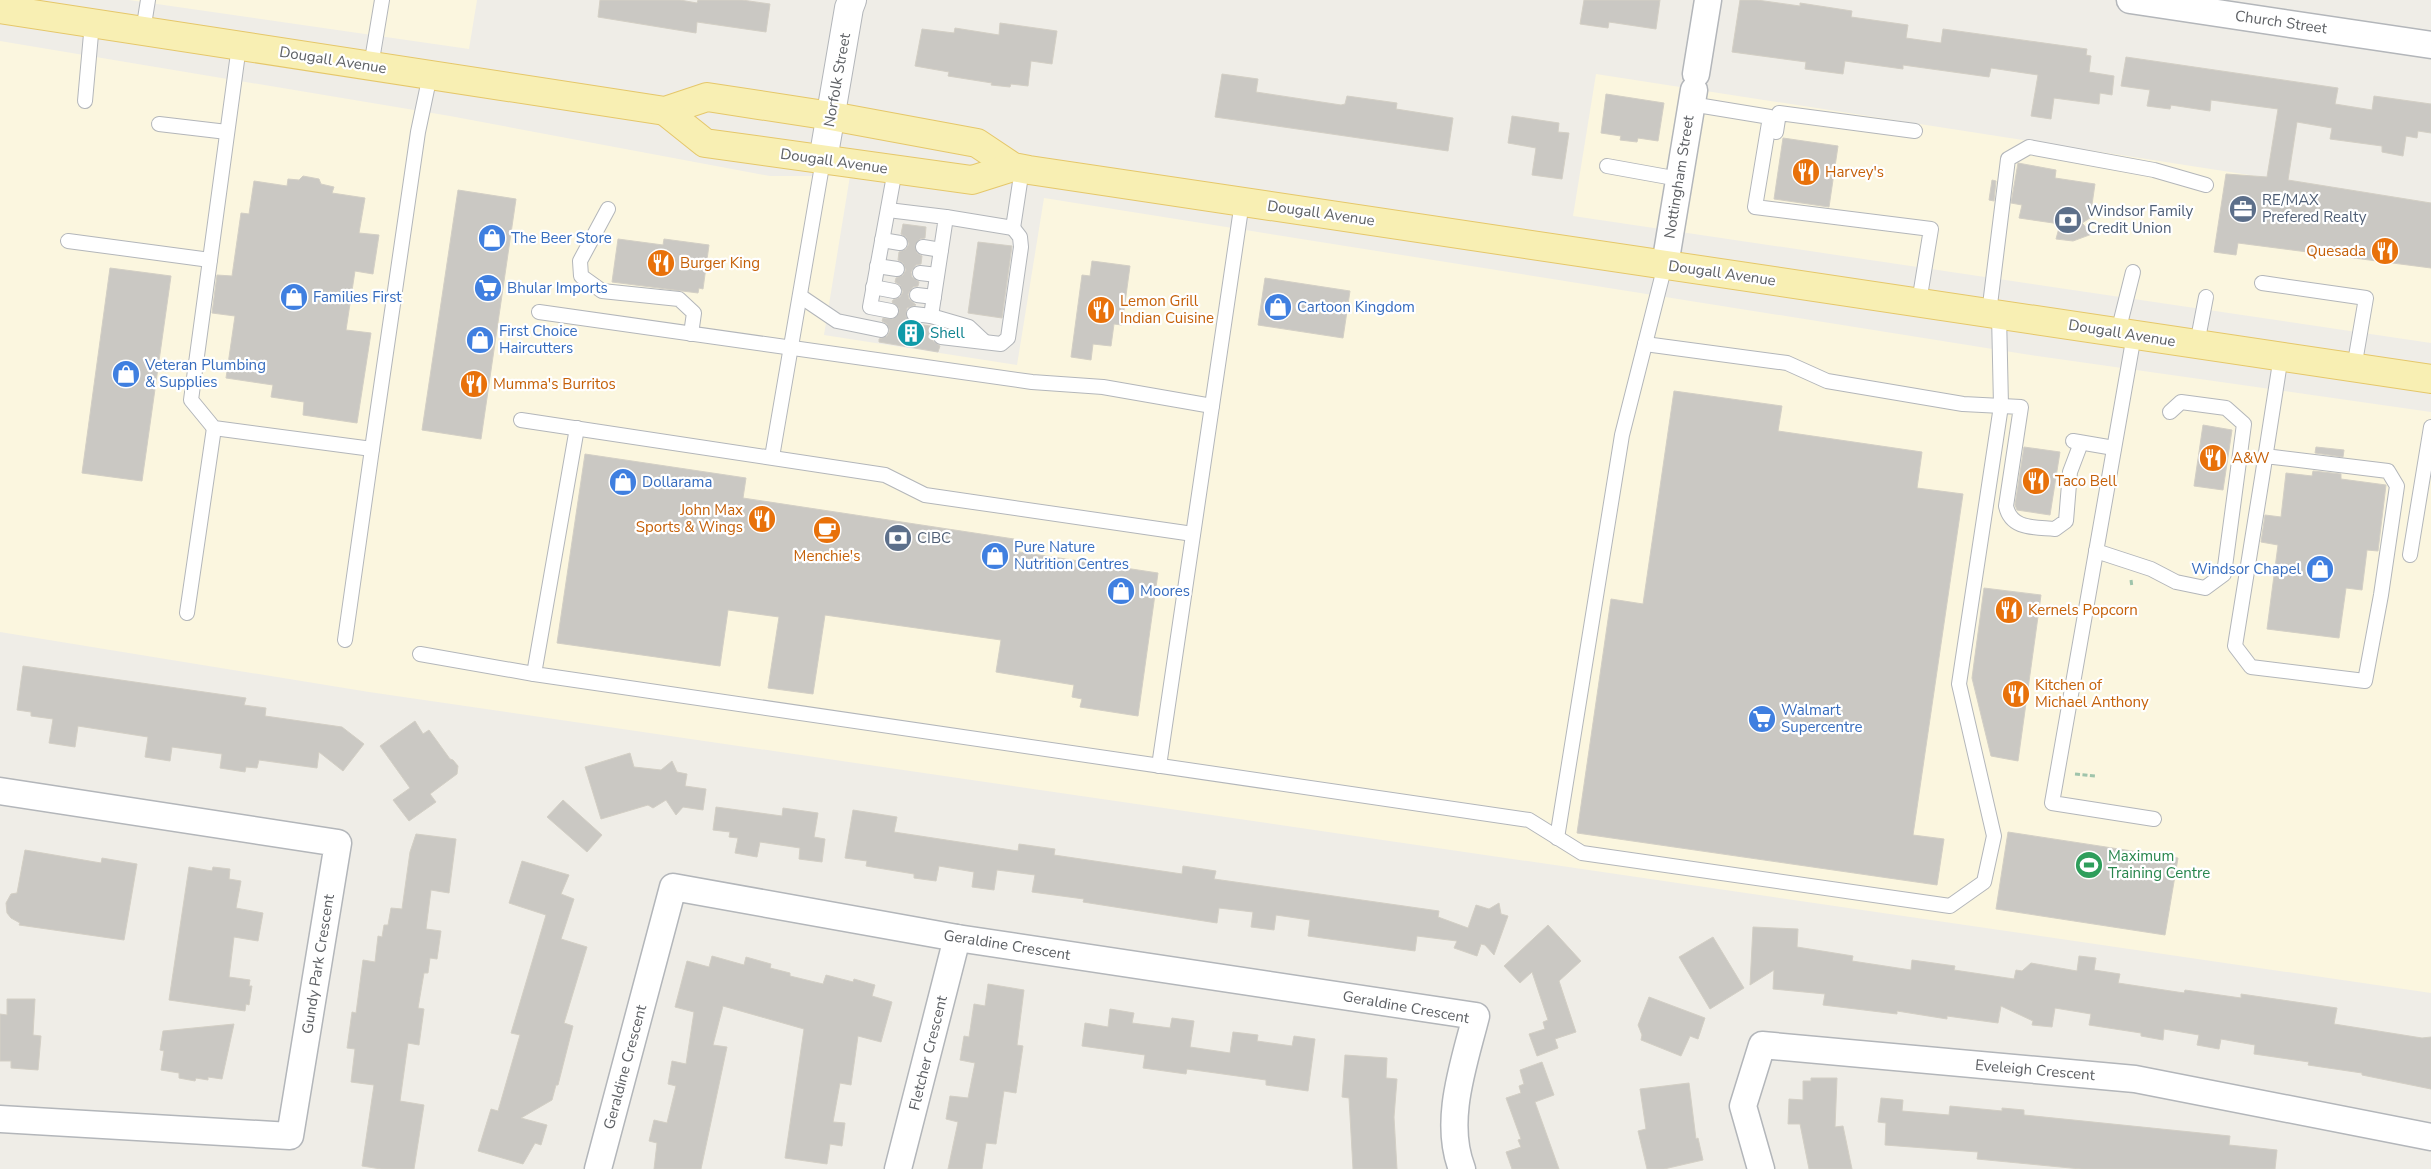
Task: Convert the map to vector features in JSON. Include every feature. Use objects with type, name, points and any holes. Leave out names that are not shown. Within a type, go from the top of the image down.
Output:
[{"type":"main road","name":"Dougall Avenue","points":[[0,9],[665,111],[707,97],[831,116],[977,143],[1017,168],[2431,379]]},
{"type":"main road","name":"Dougall Avenue","points":[[665,111],[705,143],[972,180],[1017,168]]},
{"type":"street","name":"Norfolk Street","points":[[823,160],[849,8],[852,0]]},
{"type":"street","name":"Nottingham Street","points":[[1665,264],[1708,0]]},
{"type":"street","name":"Church Street","points":[[2130,0],[2431,45]]},
{"type":"street","name":"Gundy Park Crescent","points":[[0,791],[338,843],[290,1136],[0,1119]]},
{"type":"street","name":"Geraldine Crescent","points":[[598,1169],[673,887],[957,938],[1476,1016],[1456,1097],[1455,1152],[1462,1169]]},
{"type":"street","name":"Fletcher Crescent","points":[[898,1169],[957,938]]},
{"type":"street","name":"Eveleigh Crescent","points":[[1761,1169],[1743,1106],[1762,1046],[2135,1079],[2431,1137]]},
{"type":"lane","points":[[142,31],[148,0]]},
{"type":"lane","points":[[371,66],[382,0]]},
{"type":"lane","points":[[85,102],[92,23]]},
{"type":"lane","points":[[239,46],[191,400],[214,428],[372,449]]},
{"type":"lane","points":[[345,640],[418,132],[430,75]]},
{"type":"lane","points":[[1694,89],[1770,117],[1755,207],[1931,229],[1919,302]]},
{"type":"lane","points":[[1764,208],[1779,113],[1915,131]]},
{"type":"lane","points":[[159,124],[227,132]]},
{"type":"lane","points":[[420,654],[534,674],[1529,820],[1582,854],[1950,906],[1984,882],[1994,836],[1959,684],[2001,406],[1994,314],[2008,159],[2029,147],[2154,170],[2206,184]]},
{"type":"lane","points":[[772,457],[823,160]]},
{"type":"lane","points":[[1608,166],[1679,179]]},
{"type":"lane","points":[[941,337],[1001,344],[1008,338],[1021,247],[1020,237],[1013,228],[1017,168]]},
{"type":"lane","points":[[866,327],[895,170]]},
{"type":"lane","points":[[1159,766],[1242,202]]},
{"type":"lane","points":[[608,209],[580,261],[581,276],[602,291],[679,299],[694,313],[691,334]]},
{"type":"lane","points":[[888,210],[1013,228]]},
{"type":"lane","points":[[931,316],[946,218]]},
{"type":"lane","points":[[882,240],[900,243]]},
{"type":"lane","points":[[68,241],[210,260]]},
{"type":"lane","points":[[923,247],[941,250]]},
{"type":"lane","points":[[1557,838],[1622,436],[1665,264]]},
{"type":"lane","points":[[877,266],[897,268]]},
{"type":"lane","points":[[2133,272],[2114,448],[2052,802],[2154,820]]},
{"type":"lane","points":[[920,273],[937,275]]},
{"type":"lane","points":[[2262,283],[2366,298],[2354,368]]},
{"type":"lane","points":[[873,287],[894,291]]},
{"type":"lane","points":[[917,294],[934,297]]},
{"type":"lane","points":[[800,296],[837,321],[881,330]]},
{"type":"lane","points":[[2197,344],[2206,297]]},
{"type":"lane","points":[[870,307],[891,311]]},
{"type":"lane","points":[[539,312],[1032,382],[1103,387],[1212,406]]},
{"type":"lane","points":[[914,314],[931,316],[969,327],[986,342]]},
{"type":"lane","points":[[1645,344],[1787,362],[1828,381],[1963,404],[2021,407],[2006,506],[2008,516],[2017,525],[2055,529],[2066,521],[2070,472],[2076,442],[2114,448]]},
{"type":"lane","points":[[2265,456],[2388,471],[2397,486],[2381,595],[2365,681],[2250,667],[2235,646],[2265,456],[2281,356]]},
{"type":"lane","points":[[2096,551],[2151,569],[2176,582],[2205,588],[2224,574],[2244,424],[2226,408],[2182,402],[2170,412]]},
{"type":"lane","points":[[521,420],[885,475],[925,495],[1193,534]]},
{"type":"lane","points":[[2410,555],[2431,427]]},
{"type":"lane","points":[[187,613],[214,428]]},
{"type":"lane","points":[[534,674],[577,428]]},
{"type":"path","points":[[2067,774],[2095,776]]},
{"type":"shaded area","points":[[129,0],[477,0],[469,49]]},
{"type":"shaded area","points":[[0,41],[450,116],[770,176],[850,176],[824,335],[1017,365],[1044,198],[2024,354],[2431,412],[2431,993],[369,692],[0,632]]},
{"type":"shaded area","points":[[1596,74],[2431,203],[2431,343],[1573,216]]},
{"type":"building","points":[[600,0],[680,0],[697,3],[698,0],[742,0],[770,4],[766,32],[697,22],[696,33],[598,17]]},
{"type":"building","points":[[1584,0],[1660,0],[1656,29],[1609,22],[1608,28],[1580,24]]},
{"type":"building","points":[[1740,0],[1757,0],[1800,6],[1800,3],[1852,11],[1851,17],[1908,25],[1906,38],[1941,43],[1943,29],[2087,49],[2086,55],[2091,56],[2089,72],[2114,76],[2112,95],[2100,93],[2099,104],[2054,98],[2051,119],[2031,116],[2038,75],[1991,68],[1989,77],[1903,65],[1903,69],[1845,61],[1843,74],[1805,69],[1806,62],[1732,52]]},
{"type":"building","points":[[1000,23],[1057,31],[1052,64],[1031,61],[1028,86],[1011,84],[1010,87],[991,85],[992,83],[948,76],[949,72],[915,66],[922,29],[954,33],[955,28],[999,35]]},
{"type":"building","points":[[2126,57],[2338,88],[2335,104],[2372,110],[2374,96],[2431,104],[2431,133],[2418,131],[2417,138],[2406,136],[2403,156],[2382,152],[2382,146],[2330,139],[2332,128],[2297,122],[2288,180],[2431,203],[2431,268],[2238,243],[2236,255],[2214,252],[2226,174],[2267,177],[2278,109],[2211,100],[2210,111],[2171,105],[2170,109],[2147,106],[2150,90],[2121,86]]},
{"type":"building","points":[[1222,74],[1258,79],[1256,92],[1341,105],[1345,104],[1347,96],[1397,103],[1396,109],[1453,118],[1448,151],[1215,117]]},
{"type":"building","points":[[1606,94],[1664,103],[1658,141],[1638,138],[1637,142],[1620,140],[1621,136],[1601,133]]},
{"type":"building","points":[[1512,116],[1559,123],[1558,132],[1569,133],[1562,179],[1532,175],[1536,148],[1508,143]]},
{"type":"building","name":"Harvey's","points":[[1783,138],[1838,146],[1829,207],[1774,199]]},
{"type":"building","points":[[2018,163],[2056,170],[2055,178],[2095,184],[2090,218],[2082,223],[2092,234],[2073,241],[2056,239],[2060,224],[2019,218],[2022,205],[2011,203]]},
{"type":"building","name":"Families First","points":[[303,176],[319,179],[321,184],[334,187],[332,193],[365,198],[359,233],[379,235],[373,274],[355,271],[346,330],[371,333],[357,423],[303,415],[304,402],[271,397],[273,385],[226,378],[235,316],[212,313],[217,275],[232,276],[241,213],[249,214],[254,181],[287,186],[288,179],[299,180]]},
{"type":"building","points":[[1992,180],[1996,181],[1994,201],[1989,200]]},
{"type":"building","points":[[458,190],[516,199],[481,439],[422,430]]},
{"type":"building","points":[[903,224],[926,227],[925,238],[920,239],[915,245],[917,253],[922,256],[921,264],[916,265],[911,272],[912,277],[919,282],[918,286],[913,287],[908,294],[909,299],[916,305],[907,308],[906,317],[912,323],[942,328],[937,329],[932,336],[933,341],[940,346],[938,352],[879,342],[879,339],[887,336],[890,331],[887,324],[882,321],[883,318],[893,319],[899,313],[899,308],[892,302],[900,297],[903,292],[900,285],[895,282],[896,278],[903,275],[906,270],[903,263],[898,260],[899,252],[906,249],[909,244],[906,237],[901,234]]},
{"type":"building","name":"Burger King","points":[[618,239],[663,245],[664,239],[709,245],[703,289],[699,288],[698,293],[612,282]]},
{"type":"building","name":"Shell","points":[[978,242],[1012,246],[1002,318],[968,313]]},
{"type":"building","name":"Lemon Grill Indian Cuisine","points":[[1092,261],[1130,266],[1122,325],[1114,324],[1111,346],[1093,344],[1091,360],[1071,357],[1082,275],[1090,276]]},
{"type":"building","name":"Veteran Plumbing & Supplies","points":[[110,268],[171,276],[142,481],[82,473]]},
{"type":"building","points":[[1265,278],[1350,291],[1343,338],[1258,325]]},
{"type":"building","name":"Walmart Supercentre","points":[[1674,391],[1782,406],[1778,431],[1922,452],[1917,488],[1963,494],[1913,835],[1944,839],[1937,885],[1577,833],[1611,599],[1643,604]]},
{"type":"building","name":"A&W","points":[[2203,425],[2232,430],[2223,490],[2194,486]]},
{"type":"building","name":"Taco Bell","points":[[2024,447],[2060,452],[2050,515],[2017,510],[2015,505]]},
{"type":"building","points":[[2316,447],[2344,450],[2343,457],[2315,453]]},
{"type":"building","points":[[585,454],[746,478],[743,498],[1014,539],[1013,551],[1158,573],[1138,716],[1080,707],[1082,699],[1072,697],[1074,685],[996,672],[1001,640],[825,615],[813,694],[768,688],[779,617],[728,610],[720,666],[557,643]]},
{"type":"building","name":"Windsor Chapel","points":[[2313,471],[2341,474],[2341,479],[2386,485],[2378,551],[2367,550],[2362,590],[2346,588],[2339,638],[2267,629],[2278,545],[2261,542],[2265,515],[2281,517],[2286,473],[2312,476]]},
{"type":"building","points":[[1984,588],[2041,595],[2018,761],[1991,756],[1972,678]]},
{"type":"building","points":[[23,666],[246,698],[244,705],[266,708],[265,716],[342,727],[364,744],[343,771],[319,752],[317,768],[259,760],[257,768],[246,767],[245,772],[220,768],[222,754],[172,747],[170,761],[145,757],[148,737],[78,726],[75,747],[49,743],[53,719],[31,716],[31,712],[17,710]]},
{"type":"building","points":[[415,721],[423,734],[429,730],[450,759],[458,766],[457,774],[430,794],[436,802],[409,821],[393,800],[410,788],[380,746]]},
{"type":"building","points":[[630,753],[634,767],[661,770],[672,761],[677,772],[687,774],[685,786],[706,789],[703,810],[683,807],[676,815],[666,800],[653,808],[648,805],[601,819],[585,767]]},
{"type":"building","points":[[563,800],[602,835],[587,852],[547,817]]},
{"type":"building","points":[[716,807],[782,816],[783,808],[818,813],[814,837],[825,839],[822,862],[799,859],[800,848],[760,842],[757,857],[735,853],[738,838],[729,837],[730,832],[713,830]]},
{"type":"building","points":[[853,810],[897,817],[894,832],[1018,851],[1019,844],[1055,849],[1054,855],[1182,874],[1183,866],[1216,871],[1214,879],[1439,911],[1438,917],[1468,928],[1476,905],[1489,909],[1499,903],[1501,914],[1508,916],[1494,955],[1485,945],[1481,944],[1477,956],[1454,948],[1457,941],[1417,936],[1415,951],[1308,936],[1310,920],[1276,915],[1274,930],[1251,927],[1253,912],[1219,908],[1217,923],[1083,902],[1084,899],[1032,892],[1035,875],[997,870],[994,890],[972,887],[974,872],[939,866],[936,881],[914,878],[914,874],[866,866],[867,861],[845,858]]},
{"type":"building","points":[[2008,832],[2178,858],[2165,935],[1996,909]]},
{"type":"building","points":[[416,834],[456,839],[449,893],[431,890],[426,929],[441,931],[437,959],[430,958],[428,973],[424,973],[418,1008],[424,1009],[419,1045],[408,1043],[400,1101],[424,1105],[414,1169],[381,1169],[362,1166],[374,1085],[351,1082],[355,1049],[347,1048],[352,1012],[356,1013],[363,960],[375,962],[378,936],[382,937],[384,925],[388,925],[391,908],[402,909],[410,852]]},
{"type":"building","points":[[25,850],[101,863],[102,858],[137,864],[124,940],[19,925],[20,923],[11,918],[7,913],[6,903],[11,894],[17,893]]},
{"type":"building","points":[[522,861],[569,875],[561,894],[574,899],[561,939],[587,947],[564,1023],[573,1026],[558,1085],[556,1085],[552,1100],[521,1118],[547,1125],[541,1145],[535,1143],[523,1164],[478,1151],[491,1109],[498,1111],[520,1035],[511,1033],[546,915],[509,903]]},
{"type":"building","points":[[189,867],[212,871],[213,867],[230,869],[229,879],[241,881],[236,908],[263,913],[258,941],[234,937],[229,977],[250,980],[249,986],[252,986],[249,1005],[246,1004],[245,1011],[169,1000]]},
{"type":"building","points":[[1548,925],[1581,961],[1559,981],[1576,1032],[1555,1039],[1558,1048],[1537,1056],[1529,1034],[1545,1029],[1543,1022],[1548,1020],[1532,972],[1520,983],[1504,966]]},
{"type":"building","points":[[1753,927],[1798,929],[1797,947],[1853,956],[1852,961],[1911,970],[1912,960],[1955,966],[1954,970],[2014,979],[2016,970],[2022,971],[2031,963],[2077,971],[2079,956],[2096,958],[2094,970],[2120,974],[2118,983],[2184,993],[2185,990],[2241,998],[2241,994],[2337,1008],[2334,1024],[2422,1038],[2431,1037],[2431,1089],[2362,1075],[2362,1073],[2308,1065],[2309,1062],[2254,1054],[2255,1045],[2221,1039],[2219,1049],[2197,1045],[2199,1035],[2164,1029],[2163,1040],[2141,1036],[2141,1033],[2089,1025],[2091,1014],[2055,1008],[2052,1027],[2032,1025],[2033,1021],[2001,1006],[1998,1023],[1947,1016],[1947,1019],[1897,1011],[1897,1014],[1823,1005],[1825,994],[1773,989],[1774,970],[1750,985]]},
{"type":"building","points":[[1713,937],[1744,988],[1710,1009],[1679,957]]},
{"type":"building","points":[[712,956],[744,965],[746,957],[771,964],[770,968],[790,973],[790,976],[823,984],[826,975],[853,982],[854,979],[875,985],[872,996],[892,1002],[881,1042],[858,1036],[851,1085],[840,1083],[833,1122],[845,1123],[842,1146],[830,1144],[827,1164],[785,1158],[804,1029],[723,1006],[713,1045],[727,1047],[701,1169],[654,1169],[657,1143],[649,1141],[654,1120],[667,1123],[676,1086],[668,1084],[672,1061],[686,1064],[694,1012],[675,1007],[687,961],[709,967]]},
{"type":"building","points":[[988,984],[1024,990],[1017,1045],[1023,1046],[1016,1093],[1004,1091],[996,1144],[986,1143],[982,1169],[948,1169],[958,1122],[946,1119],[950,1096],[968,1098],[975,1063],[960,1060],[964,1036],[969,1037],[974,1004],[985,1006]]},
{"type":"building","points":[[1649,997],[1705,1018],[1698,1039],[1690,1036],[1681,1056],[1641,1040],[1642,1035],[1638,1025]]},
{"type":"building","points":[[7,999],[35,999],[33,1035],[41,1036],[38,1070],[11,1068],[11,1061],[0,1061],[0,1014],[7,1015]]},
{"type":"building","points":[[1110,1009],[1134,1013],[1132,1023],[1170,1028],[1172,1018],[1194,1021],[1190,1047],[1230,1053],[1233,1032],[1258,1035],[1257,1041],[1292,1046],[1294,1036],[1315,1039],[1308,1091],[1266,1085],[1266,1080],[1187,1069],[1186,1074],[1143,1068],[1145,1055],[1082,1046],[1085,1023],[1108,1027]]},
{"type":"building","points":[[234,1024],[222,1079],[208,1077],[208,1080],[196,1078],[195,1081],[179,1078],[179,1073],[161,1070],[164,1051],[160,1050],[163,1031]]},
{"type":"building","points":[[1345,1055],[1387,1058],[1386,1078],[1397,1079],[1394,1117],[1397,1169],[1353,1169],[1349,1098],[1342,1097]]},
{"type":"building","points":[[1542,1062],[1554,1095],[1535,1102],[1559,1169],[1512,1169],[1506,1152],[1521,1147],[1518,1140],[1521,1139],[1506,1098],[1521,1093],[1519,1086],[1524,1084],[1520,1070]]},
{"type":"building","points":[[1811,1078],[1837,1078],[1835,1127],[1843,1126],[1852,1169],[1809,1169],[1800,1124],[1788,1124],[1789,1099],[1803,1100],[1803,1081],[1811,1081]]},
{"type":"building","points":[[1689,1083],[1696,1139],[1698,1138],[1703,1160],[1664,1169],[1647,1169],[1638,1131],[1646,1129],[1640,1089]]},
{"type":"building","points":[[1881,1098],[1903,1100],[1902,1111],[1949,1115],[1950,1106],[2002,1111],[2002,1108],[2024,1110],[2024,1115],[2230,1136],[2229,1145],[2277,1150],[2275,1169],[2081,1169],[1977,1159],[1978,1152],[1885,1145],[1886,1123],[1878,1122]]},
{"type":"place","name":"Harvey's","points":[[1806,172]]},
{"type":"place","name":"RE/MAX Prefered Realty","points":[[2243,209]]},
{"type":"place","name":"Windsor Family Credit Union","points":[[2068,220]]},
{"type":"place","name":"The Beer Store","points":[[492,238]]},
{"type":"place","name":"Quesada","points":[[2385,251]]},
{"type":"place","name":"Burger King","points":[[661,263]]},
{"type":"place","name":"Bhular Imports","points":[[488,288]]},
{"type":"place","name":"Families First","points":[[294,297]]},
{"type":"place","name":"Cartoon Kingdom","points":[[1278,307]]},
{"type":"place","name":"Lemon Grill Indian Cuisine","points":[[1101,310]]},
{"type":"place","name":"Shell","points":[[911,333]]},
{"type":"place","name":"First Choice Haircutters","points":[[480,340]]},
{"type":"place","name":"Veteran Plumbing & Supplies","points":[[126,374]]},
{"type":"place","name":"Mumma's Burritos","points":[[474,384]]},
{"type":"place","name":"A&W","points":[[2213,458]]},
{"type":"place","name":"Taco Bell","points":[[2036,481]]},
{"type":"place","name":"Dollarama","points":[[623,482]]},
{"type":"place","name":"John Max Sports & Wings","points":[[762,519]]},
{"type":"place","name":"Menchie's","points":[[827,530]]},
{"type":"place","name":"CIBC","points":[[898,538]]},
{"type":"place","name":"Pure Nature Nutrition Centres","points":[[995,556]]},
{"type":"place","name":"Windsor Chapel","points":[[2320,569]]},
{"type":"place","name":"Moores","points":[[1121,591]]},
{"type":"place","name":"Kernels Popcorn","points":[[2009,610]]},
{"type":"place","name":"Kitchen of Michael Anthony","points":[[2016,694]]},
{"type":"place","name":"Walmart Supercentre","points":[[1762,719]]},
{"type":"place","name":"Maximum Training Centre","points":[[2089,865]]}]
